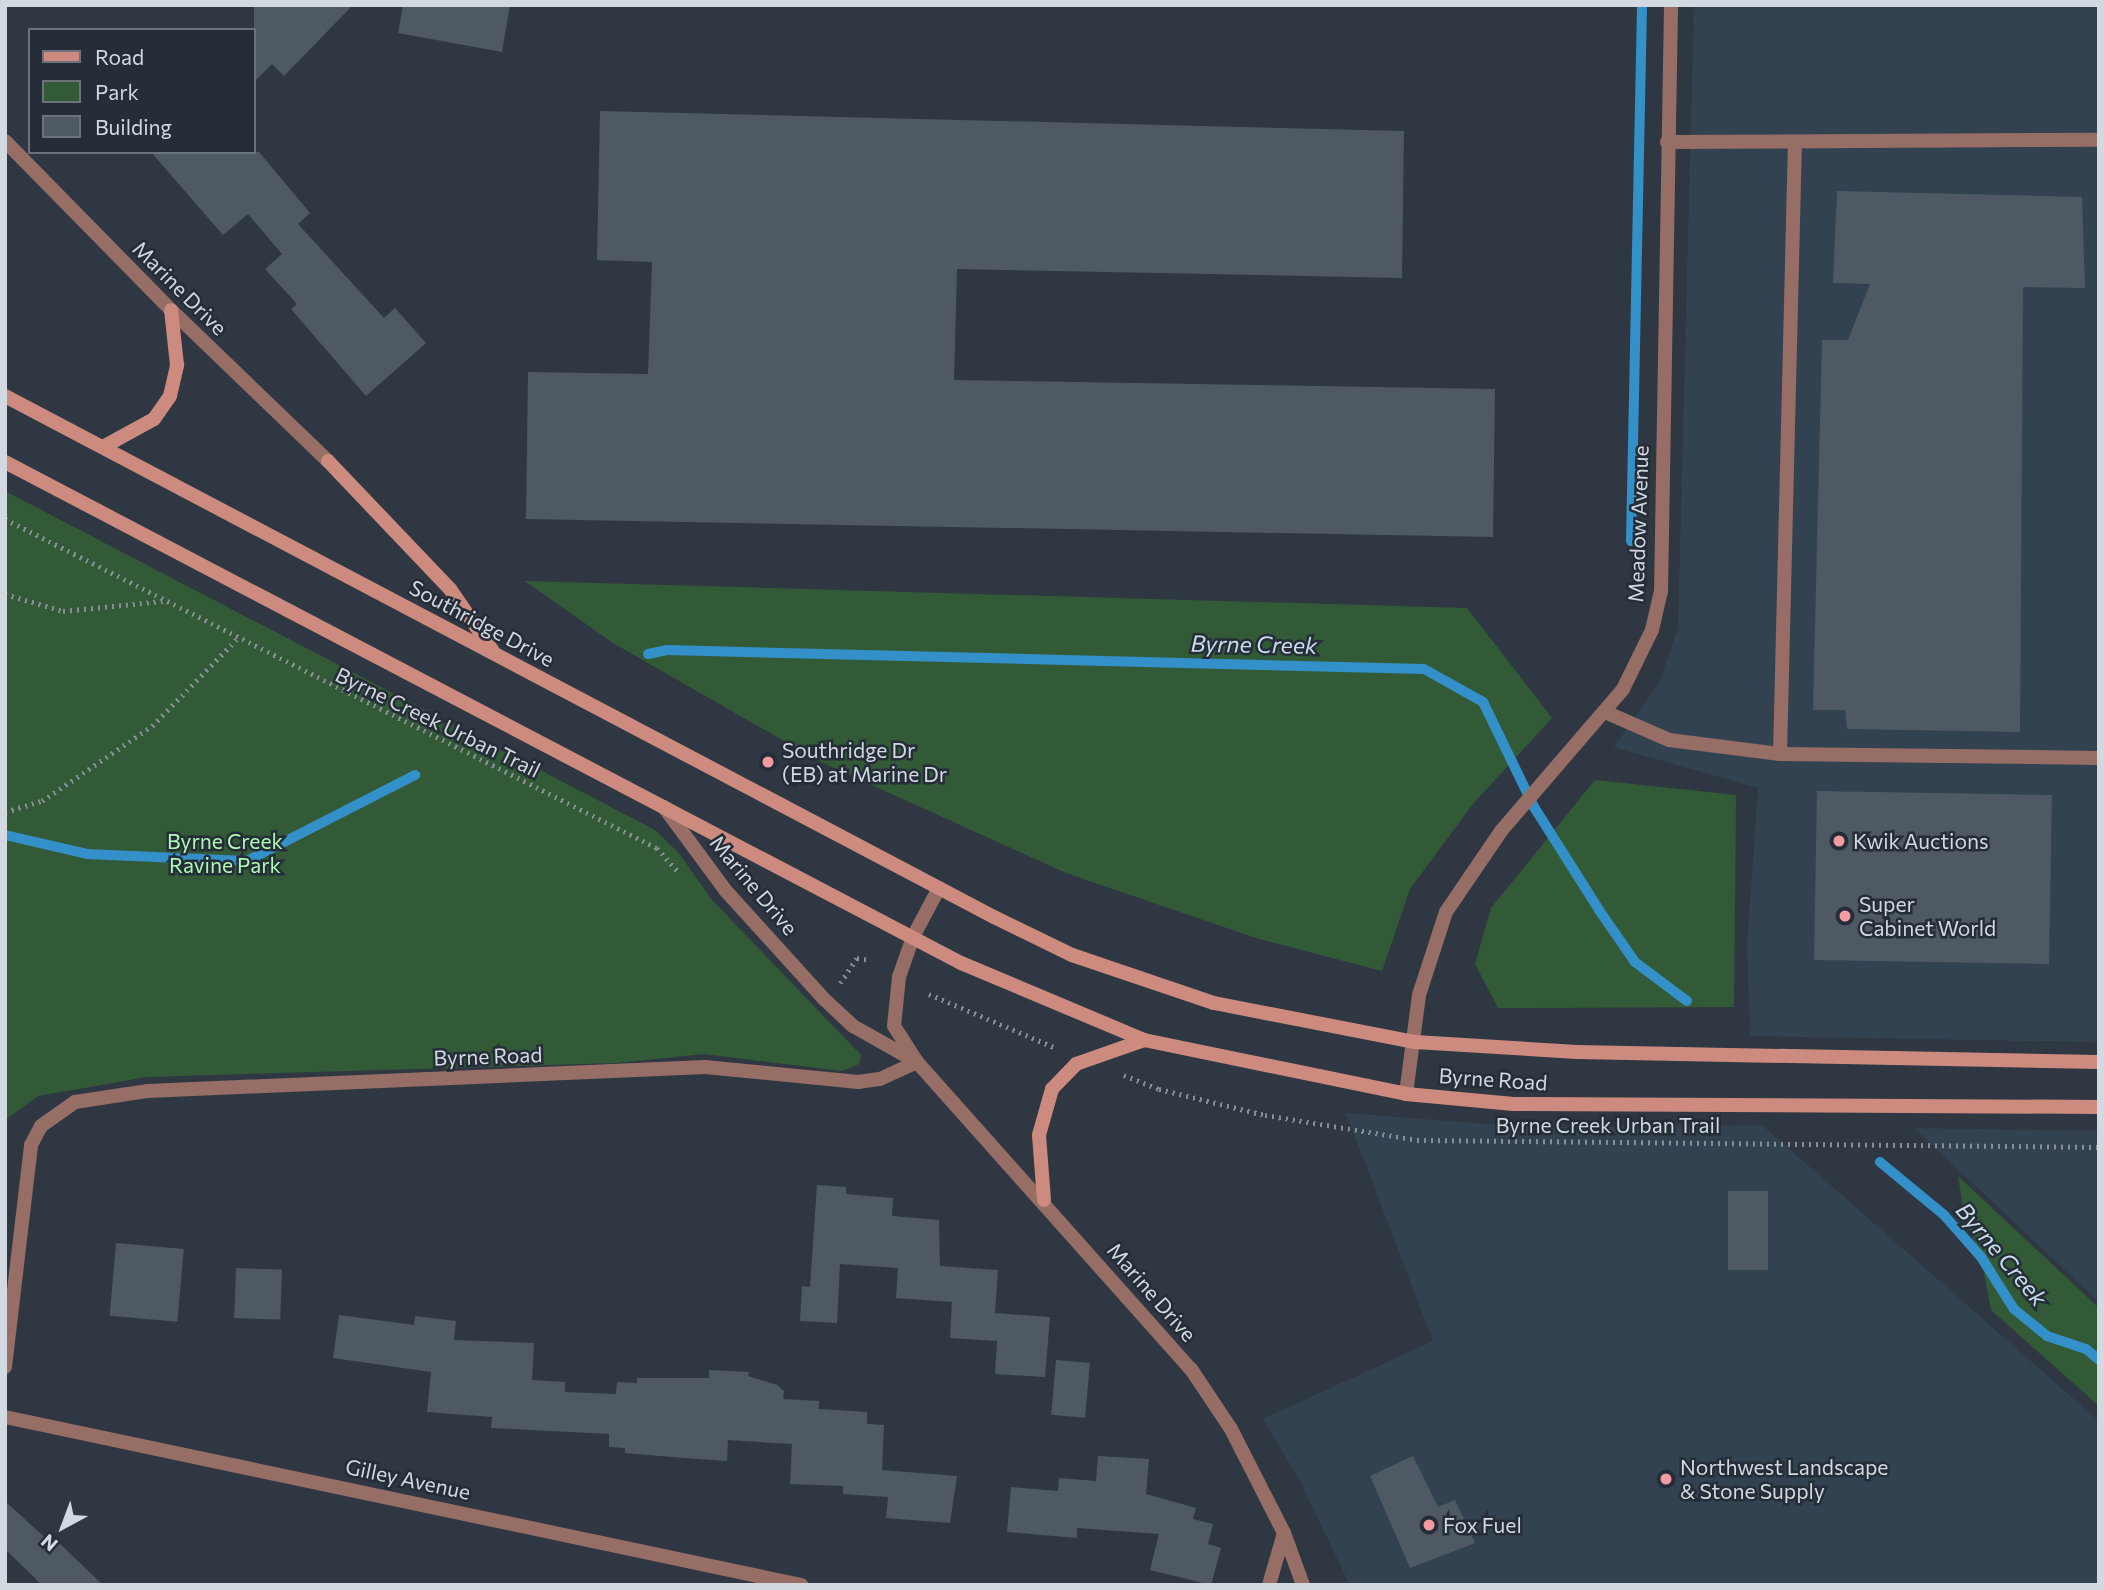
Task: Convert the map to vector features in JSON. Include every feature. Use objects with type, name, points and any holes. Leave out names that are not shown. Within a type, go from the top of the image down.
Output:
[{"type":"main road","points":[[103,447],[155,419],[170,396],[177,365],[171,310]]},
{"type":"main road","name":"Southridge Drive","points":[[5,396],[939,888]]},
{"type":"main road","points":[[328,461],[450,589],[494,652]]},
{"type":"main road","points":[[5,462],[913,936]]},
{"type":"main road","name":"Byrne Road","points":[[939,888],[1072,955],[1214,1003],[1415,1042],[1577,1052],[2099,1062]]},
{"type":"main road","name":"Byrne Road","points":[[913,936],[993,979],[1144,1040],[1406,1094],[1514,1104],[2099,1107]]},
{"type":"main road","points":[[1044,1200],[1040,1135],[1052,1089],[1086,1059],[1144,1040]]},
{"type":"street","name":"Meadow Avenue","points":[[1406,1094],[1415,1042],[1419,995],[1446,912],[1501,831],[1605,712],[1639,664],[1661,592],[1671,5]]},
{"type":"street","points":[[1667,142],[2099,140]]},
{"type":"street","name":"Marine Drive","points":[[5,141],[171,310],[328,461]]},
{"type":"street","points":[[1780,754],[1795,142]]},
{"type":"street","points":[[1605,712],[1669,740],[1780,754],[2099,758]]},
{"type":"street","name":"Marine Drive","points":[[663,805],[726,891],[824,999],[853,1026],[917,1062]]},
{"type":"street","name":"Marine Drive","points":[[939,888],[913,936],[896,988],[894,1026],[917,1062],[1044,1200],[1191,1369],[1231,1429],[1284,1533],[1303,1585]]},
{"type":"street","name":"Byrne Road","points":[[5,1367],[31,1145],[41,1126],[75,1102],[148,1091],[705,1068],[858,1082],[880,1079],[917,1062]]},
{"type":"street","name":"Gilley Avenue","points":[[5,1417],[801,1585]]},
{"type":"street","points":[[1269,1585],[1284,1533]]},
{"type":"path","name":"Byrne Creek Urban Trail","points":[[5,519],[237,639],[657,848],[685,878]]},
{"type":"path","points":[[5,594],[63,611],[162,601]]},
{"type":"path","points":[[5,812],[42,801],[152,726],[237,639]]},
{"type":"path","points":[[833,992],[857,958],[868,960]]},
{"type":"path","points":[[929,994],[1056,1048]]},
{"type":"path","name":"Byrne Creek Urban Trail","points":[[1124,1075],[1159,1089],[1265,1115],[1417,1140],[2099,1147]]},
{"type":"shaded area","points":[[1694,5],[2099,5],[2099,1042],[1750,1036],[1747,945],[1758,788],[1614,747],[1659,683],[1678,628]]},
{"type":"shaded area","points":[[1346,1113],[1524,1127],[1762,1125],[2099,1421],[2099,1585],[1350,1585],[1299,1479],[1263,1419],[1433,1341]]},
{"type":"shaded area","points":[[1914,1128],[2099,1131],[2099,1302]]},
{"type":"green space","name":"Byrne Creek Ravine Park","points":[[5,491],[655,830],[678,852],[712,900],[861,1055],[859,1064],[842,1071],[704,1054],[617,1063],[147,1077],[38,1096],[5,1120]]},
{"type":"green space","points":[[525,581],[1467,608],[1552,718],[1472,805],[1410,889],[1382,971],[1256,938],[1066,873],[819,761],[613,643]]},
{"type":"green space","points":[[1595,780],[1736,795],[1734,1007],[1498,1008],[1475,964],[1491,908]]},
{"type":"green space","points":[[1958,1176],[2099,1308],[2099,1406],[1991,1310],[1981,1257],[1965,1221]]},
{"type":"building","points":[[254,5],[353,5],[284,76],[272,64],[256,80]]},
{"type":"building","points":[[403,5],[510,5],[502,52],[398,33]]},
{"type":"building","points":[[600,111],[1404,131],[1402,278],[957,269],[954,380],[1495,389],[1493,537],[526,519],[528,372],[648,374],[652,262],[597,260]]},
{"type":"building","points":[[259,152],[310,213],[298,224],[384,318],[395,308],[426,343],[366,396],[291,309],[297,304],[265,269],[282,254],[248,214],[223,235],[153,154]]},
{"type":"building","points":[[1837,191],[2082,197],[2085,288],[2023,287],[2020,732],[1847,729],[1845,710],[1813,710],[1822,340],[1848,340],[1870,284],[1833,283]]},
{"type":"building","points":[[1817,791],[2052,795],[2049,964],[1814,960]]},
{"type":"building","points":[[817,1185],[846,1187],[846,1194],[893,1198],[892,1216],[939,1220],[940,1266],[998,1270],[995,1313],[1050,1317],[1045,1377],[995,1374],[997,1341],[950,1338],[952,1302],[896,1298],[898,1268],[840,1264],[837,1323],[800,1321],[802,1286],[810,1287]]},
{"type":"building","points":[[1728,1191],[1768,1191],[1768,1270],[1728,1270]]},
{"type":"building","points":[[116,1243],[184,1249],[177,1322],[110,1316]]},
{"type":"building","points":[[236,1268],[282,1270],[280,1320],[234,1318]]},
{"type":"building","points":[[339,1315],[414,1325],[415,1316],[456,1321],[454,1340],[534,1343],[532,1380],[565,1382],[565,1392],[616,1394],[617,1382],[637,1383],[637,1378],[709,1378],[709,1370],[749,1372],[748,1376],[777,1385],[784,1391],[783,1399],[819,1401],[819,1409],[867,1412],[867,1424],[884,1425],[882,1470],[957,1476],[950,1523],[886,1518],[888,1497],[843,1494],[843,1486],[790,1484],[792,1444],[728,1440],[727,1461],[625,1453],[625,1448],[609,1447],[609,1434],[491,1428],[492,1417],[427,1412],[431,1372],[333,1358]]},
{"type":"building","points":[[1056,1360],[1090,1363],[1085,1418],[1051,1415]]},
{"type":"building","points":[[1098,1456],[1149,1459],[1146,1494],[1196,1508],[1193,1519],[1213,1524],[1208,1544],[1221,1548],[1211,1585],[1150,1570],[1159,1534],[1077,1528],[1077,1538],[1007,1532],[1011,1487],[1058,1491],[1059,1478],[1096,1481]]},
{"type":"building","name":"Fox Fuel","points":[[1413,1456],[1438,1507],[1455,1500],[1475,1543],[1410,1568],[1370,1476]]},
{"type":"building","points":[[5,1501],[53,1545],[57,1541],[103,1585],[42,1585],[5,1549]]},
{"type":"waterway","points":[[1631,541],[1642,5]]},
{"type":"waterway","name":"Byrne Creek","points":[[648,654],[667,650],[1424,669],[1483,702],[1534,807],[1599,910],[1635,962],[1687,1001]]},
{"type":"waterway","name":"Byrne Creek","points":[[5,835],[87,854],[247,861],[415,775]]},
{"type":"waterway","name":"Byrne Creek","points":[[1880,1162],[1944,1215],[1981,1257],[2014,1309],[2047,1336],[2086,1349],[2099,1360]]},
{"type":"place","name":"Southridge Dr (EB) at Marine Dr","points":[[768,762]]},
{"type":"place","name":"Kwik Auctions","points":[[1839,841]]},
{"type":"place","name":"Super Cabinet World","points":[[1845,916]]},
{"type":"place","name":"Northwest Landscape & Stone Supply","points":[[1666,1479]]},
{"type":"place","name":"Fox Fuel","points":[[1429,1525]]}]
